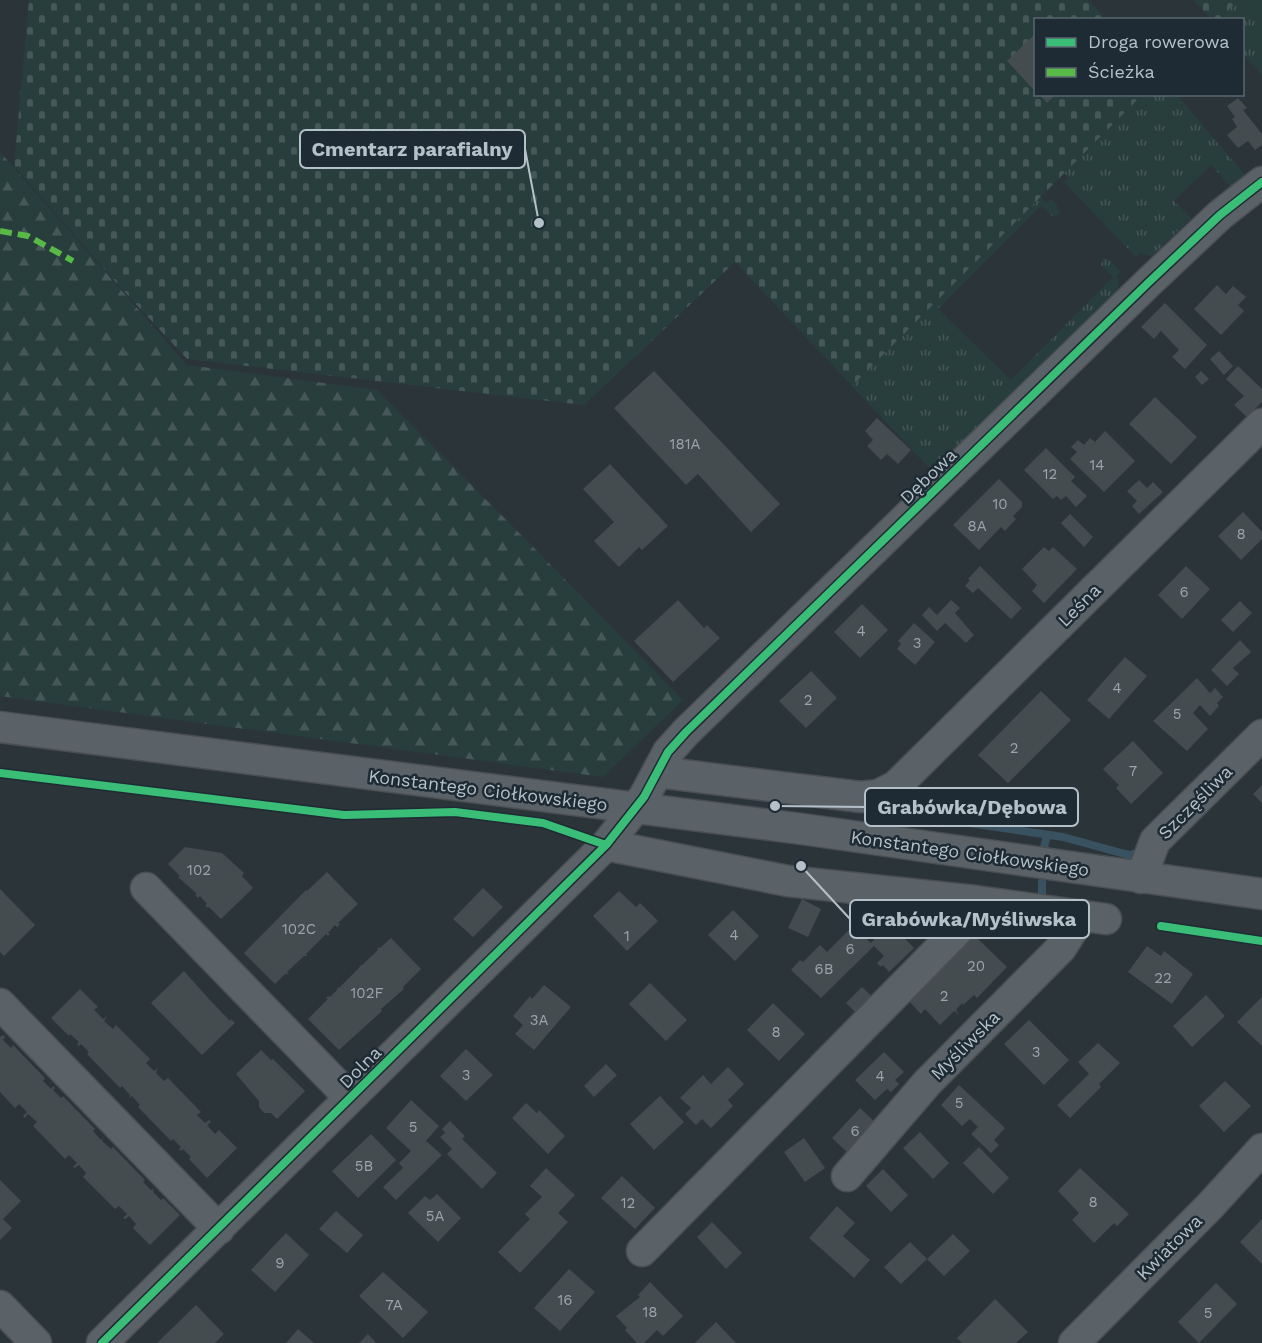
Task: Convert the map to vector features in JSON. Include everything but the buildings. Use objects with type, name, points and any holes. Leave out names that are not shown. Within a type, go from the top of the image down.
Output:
[{"type":"street","name":"Dębowa","points":[[636,809],[668,752],[703,716],[1148,283],[1221,214],[1262,182]]},
{"type":"street","name":"Leśna","points":[[658,772],[861,797],[878,795],[896,786],[1262,424]]},
{"type":"street","name":"Konstantego Ciołkowskiego","points":[[0,727],[802,830],[1262,894]]},
{"type":"street","name":"Szczęśliwa","points":[[1142,878],[1155,841],[1262,735]]},
{"type":"street","name":"Dolna","points":[[102,1343],[606,845],[636,809]]},
{"type":"street","points":[[606,845],[788,881],[976,901],[967,921],[642,1251]]},
{"type":"street","points":[[146,888],[350,1098]]},
{"type":"street","name":"Myśliwska","points":[[848,1176],[927,1083],[1094,917],[976,901]]},
{"type":"street","points":[[0,1004],[219,1229]]},
{"type":"street","name":"Kwiatowa","points":[[1074,1343],[1210,1206],[1262,1149]]},
{"type":"street","points":[[0,1306],[36,1343]]},
{"type":"green space","points":[[29,0],[1088,0],[1105,18],[1034,18],[1034,96],[1141,96],[852,386],[735,262],[584,405],[187,359],[120,287],[14,166]]},
{"type":"green space","points":[[1193,0],[1238,0],[1221,18],[1210,18]]},
{"type":"green space","points":[[1238,0],[1262,0],[1262,75],[1244,55],[1244,18],[1221,18]]},
{"type":"green space","points":[[1141,96],[1178,96],[1245,175],[1232,188],[1211,165],[1174,201],[1191,218],[1152,256],[1140,253],[1136,257],[1064,182],[1069,178],[1064,173]]},
{"type":"green space","points":[[0,152],[187,365],[377,390],[683,700],[603,777],[0,696]]},
{"type":"green space","points":[[1040,197],[1046,203],[1051,199],[1060,214],[1053,217],[1041,206],[938,309],[1011,380],[1113,277],[1101,265],[1103,258],[1108,259],[1121,272],[1117,276],[1118,289],[933,472],[852,386]]},
{"type":"waterway","points":[[943,819],[1063,837],[1125,854],[1136,853]]},
{"type":"waterway","points":[[1043,852],[1047,835]]},
{"type":"waterway","points":[[1042,882],[1042,895]]},
{"type":"marked path","points":[[0,231],[28,236],[73,261]]},
{"type":"cycle path","points":[[102,1343],[606,845],[644,797],[668,752],[686,732],[1148,283],[1220,215],[1262,182]]},
{"type":"cycle path","points":[[0,773],[344,815],[455,812],[543,823],[606,845]]},
{"type":"cycle path","points":[[1161,926],[1262,941]]},
{"type":"place","name":"Cmentarz parafialny","points":[[539,223]]},
{"type":"place","name":"Grabówka/Dębowa","points":[[775,806]]},
{"type":"place","name":"Grabówka/Myśliwska","points":[[801,866]]}]
